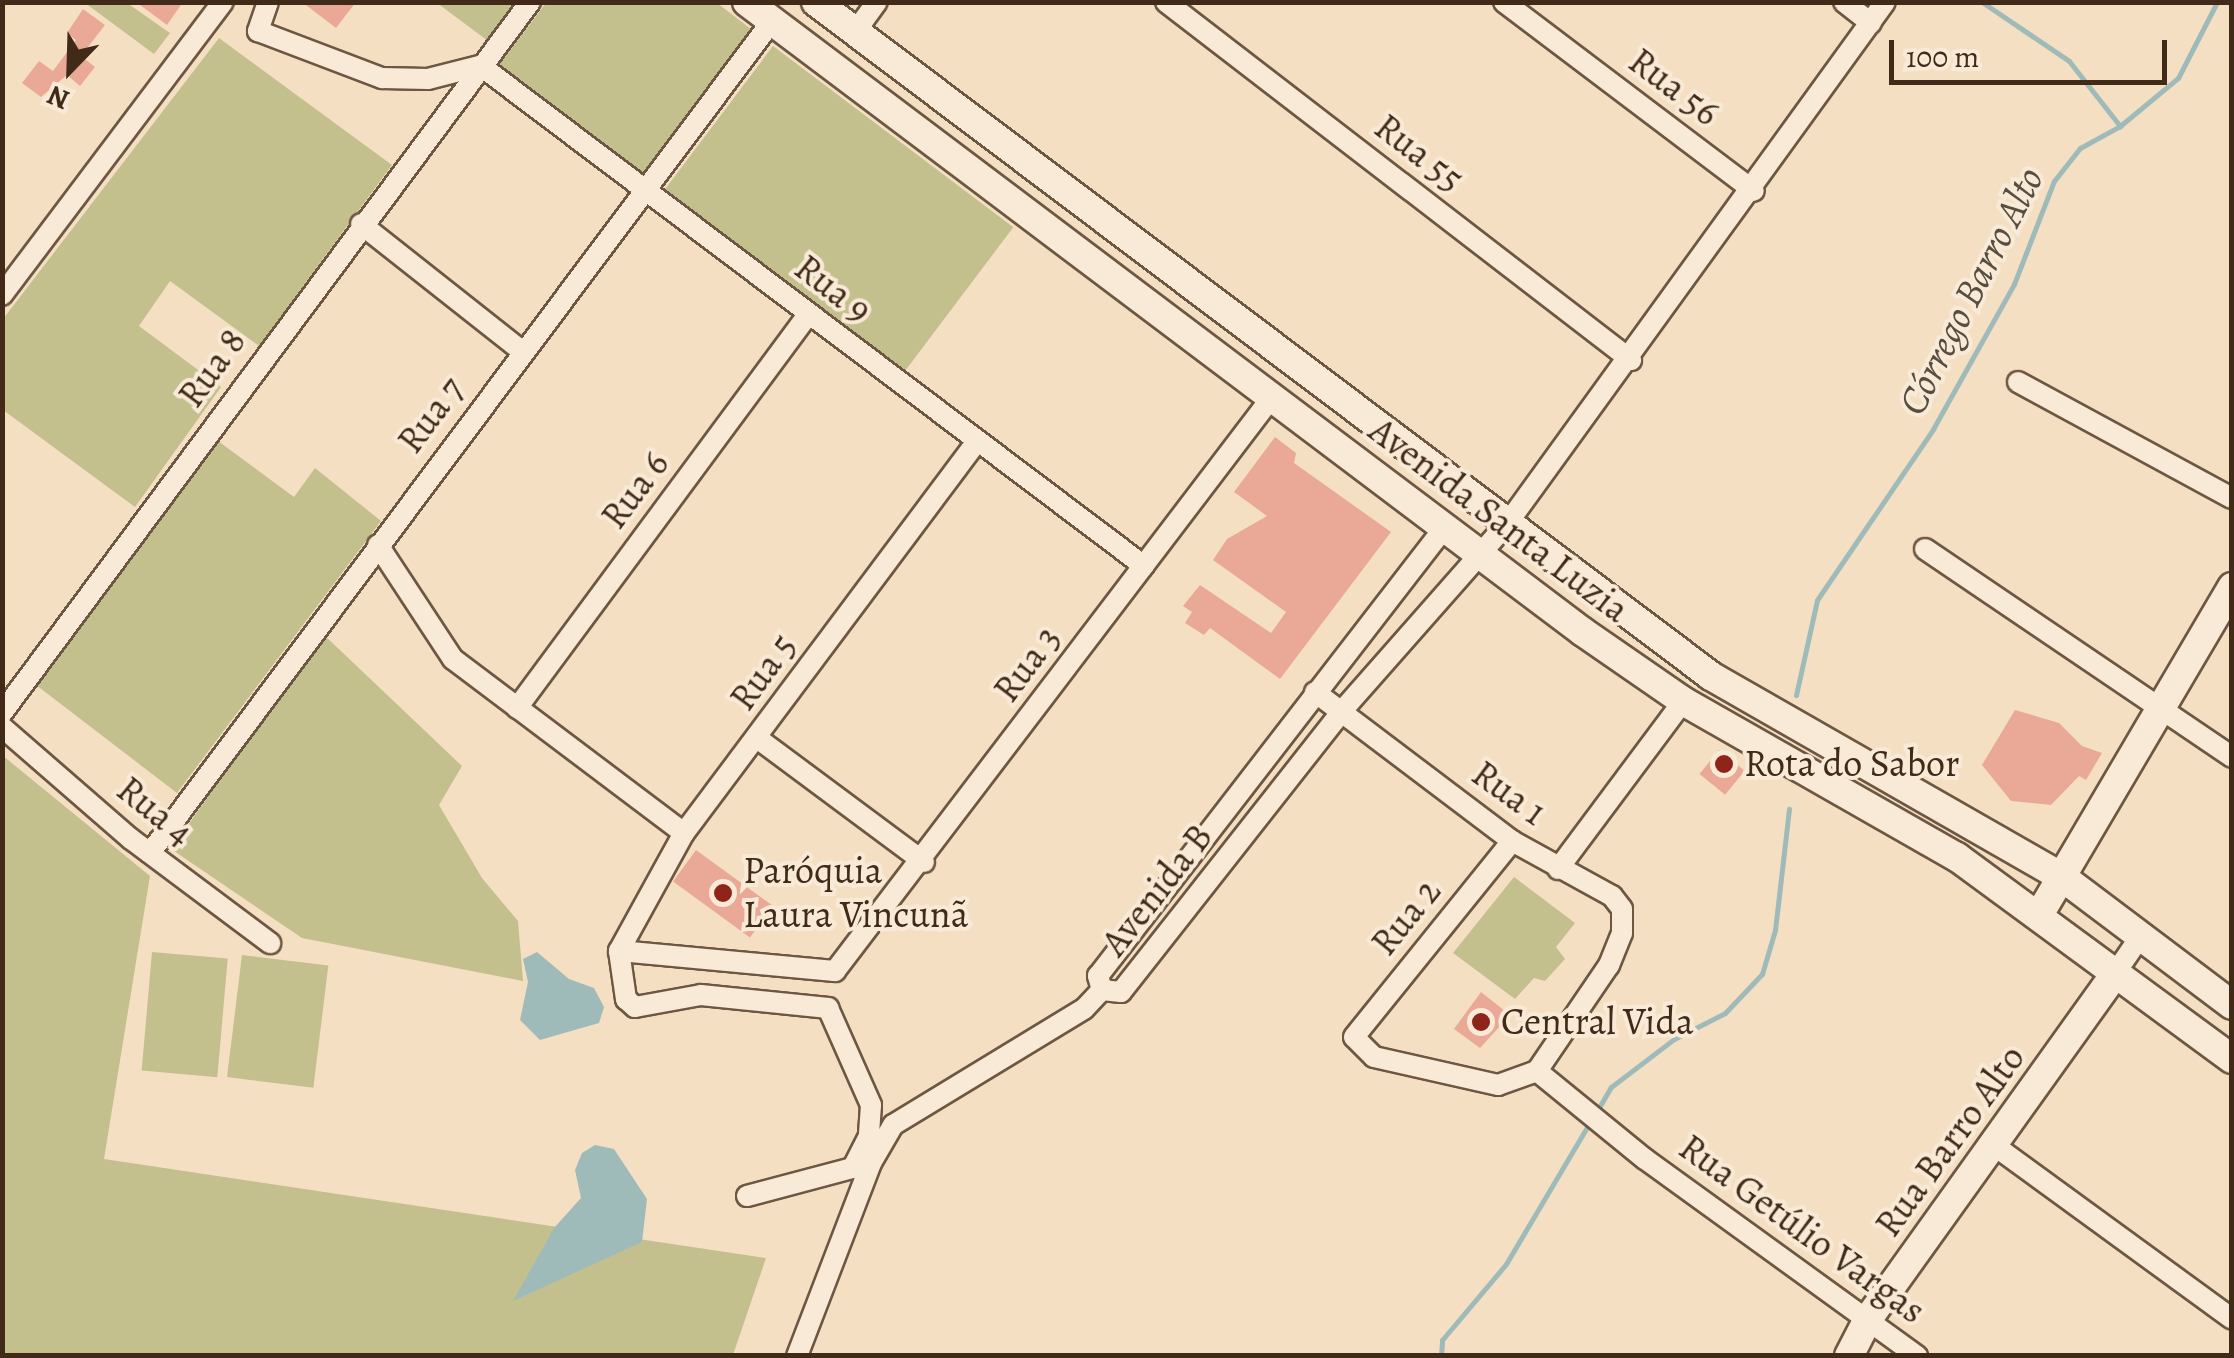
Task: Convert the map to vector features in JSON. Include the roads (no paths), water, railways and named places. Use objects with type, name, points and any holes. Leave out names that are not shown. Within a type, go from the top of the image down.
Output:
[{"type":"street","points":[[2,295],[223,2]]},
{"type":"street","points":[[268,2],[258,31],[382,78],[441,77],[481,66]]},
{"type":"street","name":"Rua 8","points":[[2,713],[361,224],[530,2]]},
{"type":"street","name":"Avenida Santa Luzia","points":[[748,2],[1444,528],[1682,701],[1958,857],[2232,1059]]},
{"type":"street","name":"Avenida Santa Luzia","points":[[816,2],[1711,676],[2062,877],[2232,1005]]},
{"type":"street","points":[[855,32],[877,2]]},
{"type":"street","name":"Rua 55","points":[[1166,2],[1630,360]]},
{"type":"street","points":[[1844,2],[1871,23]]},
{"type":"street","name":"Avenida B","points":[[1444,528],[1098,976],[1102,990],[1121,992],[1340,712],[1507,524],[1754,191],[1884,2]]},
{"type":"street","name":"Rua 56","points":[[1517,6],[1754,191]]},
{"type":"street","name":"Rua 7","points":[[150,853],[772,21]]},
{"type":"street","name":"Rua 9","points":[[481,66],[1144,566]]},
{"type":"street","points":[[989,184],[1013,150]]},
{"type":"street","points":[[361,224],[522,351]]},
{"type":"street","name":"Rua 6","points":[[516,708],[809,314]]},
{"type":"street","points":[[2018,382],[2232,498]]},
{"type":"street","name":"Rua 3","points":[[620,951],[835,971],[924,862],[1272,397]]},
{"type":"street","name":"Rua 5","points":[[620,951],[684,833],[976,443]]},
{"type":"street","points":[[378,544],[453,659],[684,833]]},
{"type":"street","points":[[1924,549],[2232,756]]},
{"type":"street","points":[[2039,916],[2158,705],[2232,587]]},
{"type":"street","name":"Rua 1","points":[[1315,692],[1512,841],[1612,896],[1622,910],[1622,933],[1589,1002],[1538,1070]]},
{"type":"street","points":[[1558,869],[1682,701]]},
{"type":"street","name":"Rua 4","points":[[2,727],[150,853],[270,943]]},
{"type":"street","points":[[758,738],[924,862]]},
{"type":"street","name":"Rua 2","points":[[1512,841],[1354,1037],[1374,1057],[1466,1081],[1498,1085],[1538,1070]]},
{"type":"street","points":[[2116,972],[2140,937]]},
{"type":"street","points":[[620,951],[626,999],[635,1008],[700,995],[828,1008],[871,1105],[862,1166],[797,1356]]},
{"type":"street","name":"Rua Barro Alto","points":[[1849,1356],[1868,1320],[2116,972]]},
{"type":"street","points":[[747,1196],[862,1166],[892,1126],[1084,1009],[1102,990]]},
{"type":"street","name":"Rua Getúlio Vargas","points":[[1538,1070],[1645,1160],[1917,1356]]},
{"type":"street","points":[[1994,1146],[2232,1319]]},
{"type":"water","points":[[537,952],[569,979],[594,988],[604,1007],[599,1023],[540,1040],[520,1020],[528,982],[523,959]]},
{"type":"water","points":[[595,1145],[614,1149],[647,1199],[642,1242],[513,1301],[554,1228],[581,1198],[575,1170],[582,1153]]},
{"type":"waterway","points":[[1982,2],[2069,61],[2120,126]]},
{"type":"waterway","name":"Córrego Barro Alto","points":[[1796,695],[1817,600],[1933,429],[2014,284],[2054,181],[2080,148],[2120,126],[2178,78],[2217,2]]},
{"type":"waterway","name":"Córrego Barro Alto","points":[[1597,1111],[1611,1087],[1674,1039],[1725,1013],[1762,974],[1775,930],[1789,809]]},
{"type":"waterway","name":"Córrego Barro Alto","points":[[1441,1356],[1442,1340],[1506,1264],[1591,1120]]},
{"type":"place","name":"Rota do Sabor","points":[[1724,764]]},
{"type":"place","name":"Paróquia Laura Vincunã","points":[[723,893]]},
{"type":"place","name":"Central Vida","points":[[1481,1022]]}]
